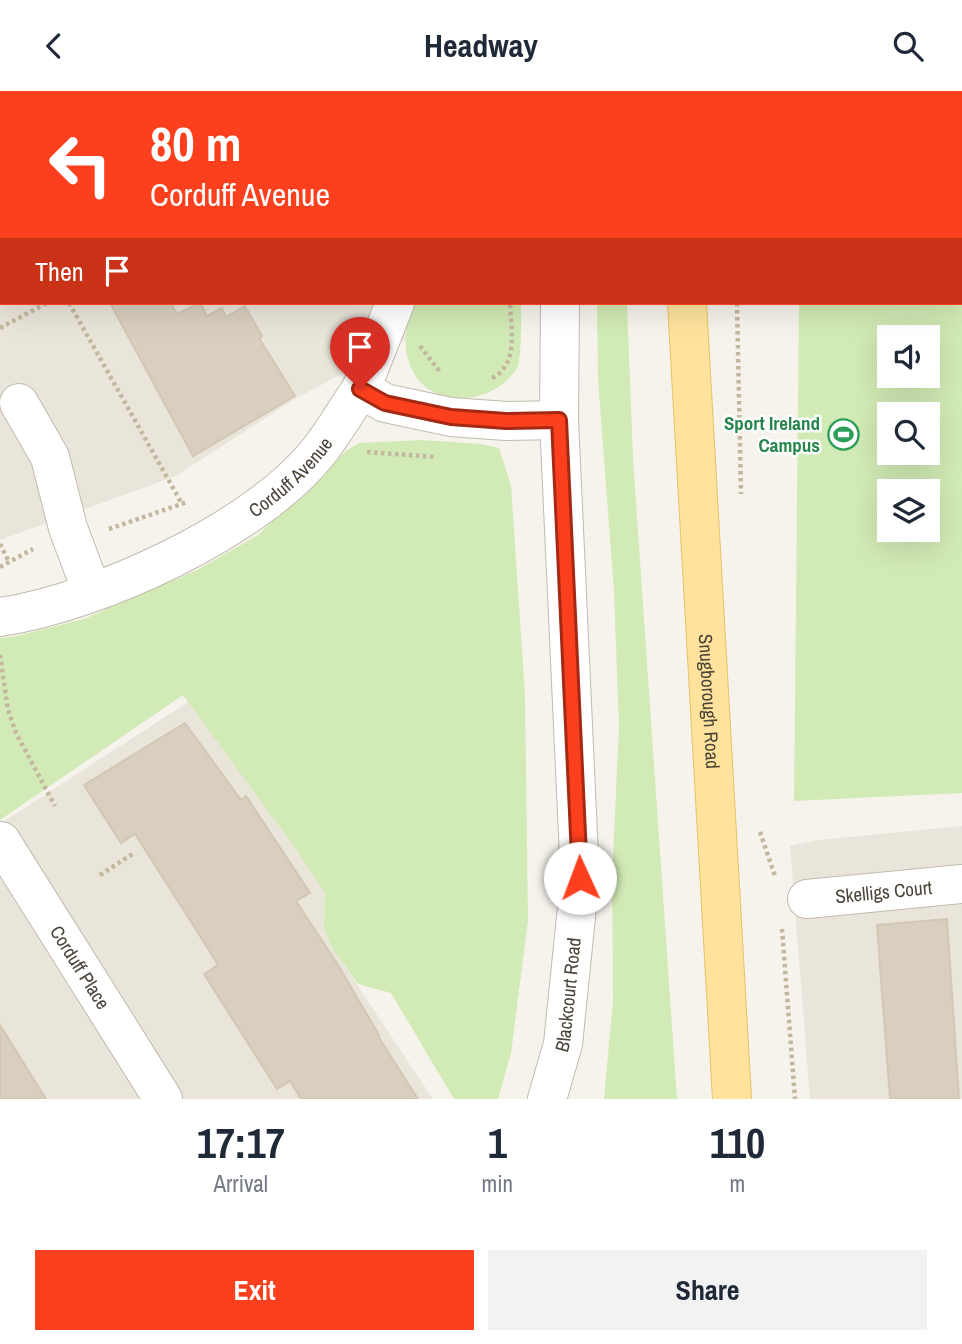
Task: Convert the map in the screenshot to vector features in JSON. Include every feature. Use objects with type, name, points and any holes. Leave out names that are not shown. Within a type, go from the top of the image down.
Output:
[{"type":"main road","name":"Snugborough Road","points":[[687,305],[732,1099]]},
{"type":"street","name":"Blackcourt Road","points":[[547,1099],[563,1044],[580,878],[559,420],[560,305]]},
{"type":"street","name":"Corduff Avenue","points":[[0,617],[50,606],[92,592],[185,552],[231,527],[280,491],[318,452],[360,389],[391,314]]},
{"type":"street","points":[[360,389],[385,403],[451,417],[506,421],[559,420]]},
{"type":"street","points":[[19,403],[50,457],[72,538],[92,592]]},
{"type":"street","name":"Corduff Place","points":[[1,841],[158,1097]]},
{"type":"street","name":"Skelligs Court","points":[[789,903],[962,884]]},
{"type":"path","points":[[0,328],[43,305]]},
{"type":"path","points":[[70,305],[182,504]]},
{"type":"path","points":[[485,380],[502,372],[511,355],[510,305]]},
{"type":"path","points":[[737,305],[741,504]]},
{"type":"path","points":[[391,314],[413,332],[424,353],[443,374]]},
{"type":"path","points":[[0,567],[42,544],[103,531],[191,501]]},
{"type":"path","points":[[0,544],[9,562]]},
{"type":"path","points":[[0,655],[8,710],[16,733],[55,806]]},
{"type":"path","points":[[759,822],[760,835],[789,903],[795,1099]]},
{"type":"path","points":[[100,875],[134,853]]},
{"type":"shaded area","points":[[0,305],[412,305],[406,324],[405,340],[293,400],[176,476],[0,540]]},
{"type":"shaded area","points":[[194,698],[325,893],[324,928],[332,947],[433,1099],[0,1099],[0,824]]},
{"type":"shaded area","points":[[962,826],[962,1099],[810,1099],[790,846],[818,840]]},
{"type":"green space","points":[[412,305],[521,305],[517,368],[506,381],[492,391],[476,396],[444,396],[429,390],[417,378],[409,362],[406,332]]},
{"type":"green space","points":[[597,305],[627,305],[633,459],[677,1099],[604,1099],[613,1000],[612,878],[619,727],[614,592],[598,379]]},
{"type":"green space","name":"Sport Ireland Campus","points":[[799,305],[962,305],[962,793],[794,801]]},
{"type":"green space","points":[[421,440],[481,444],[499,448],[511,485],[525,694],[528,921],[511,1053],[498,1099],[454,1099],[391,993],[358,984],[332,948],[324,928],[325,893],[183,695],[0,820],[0,638],[84,619],[197,570],[258,535],[346,451],[359,443]]},
{"type":"building","points":[[111,305],[172,305],[177,314],[201,305],[207,316],[222,308],[226,317],[245,306],[262,336],[259,338],[295,396],[193,456]]},
{"type":"building","points":[[185,723],[241,800],[246,796],[310,893],[296,901],[338,965],[418,1099],[301,1099],[290,1081],[277,1089],[204,974],[218,965],[195,928],[135,834],[121,843],[84,785]]},
{"type":"building","points":[[947,919],[959,1099],[890,1099],[877,925]]},
{"type":"building","points":[[0,1025],[31,1075],[46,1099],[0,1099]]},
{"type":"place","name":"Sport Ireland Campus","points":[[843,434]]},
{"type":"route","points":[[360,389],[385,403],[451,417],[506,421],[559,420],[580,878]]}]
